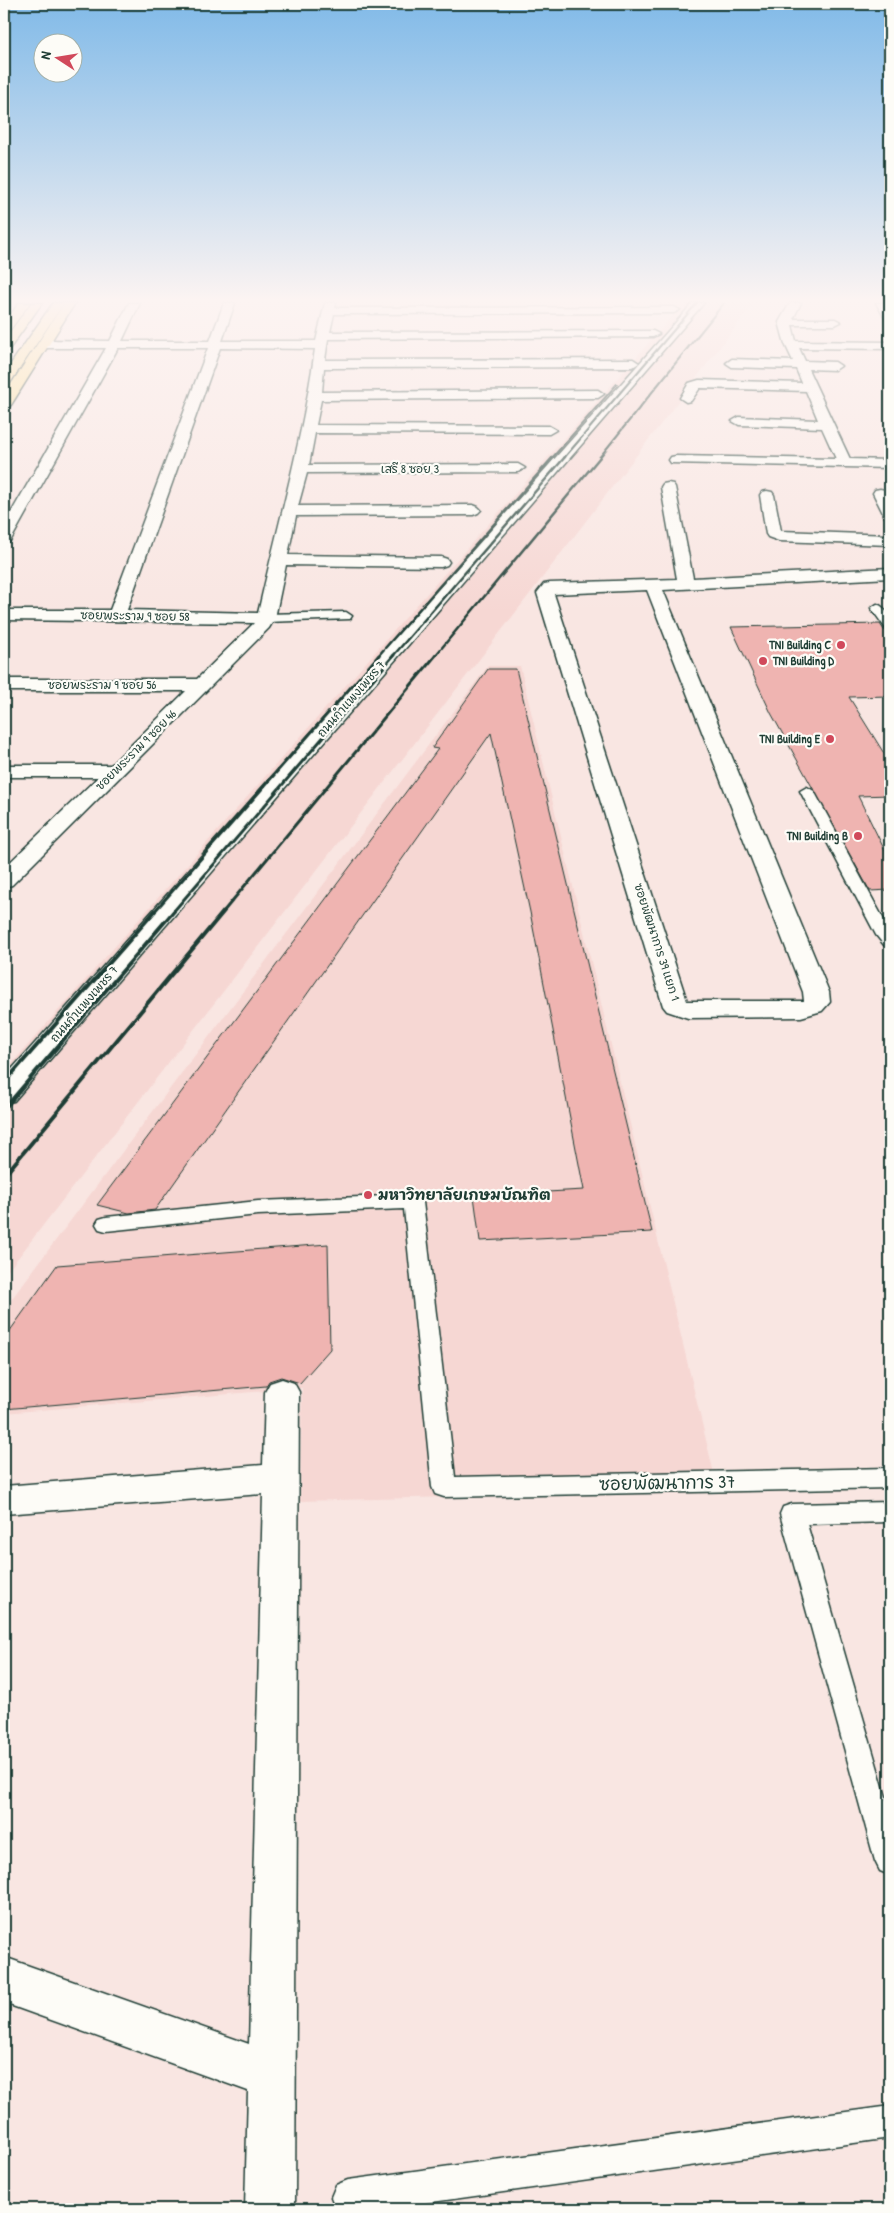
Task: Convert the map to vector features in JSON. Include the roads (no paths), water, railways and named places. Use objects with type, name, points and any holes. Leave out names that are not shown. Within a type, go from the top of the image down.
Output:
[{"type":"street","points":[[4,538],[79,406]]},
{"type":"street","points":[[117,614],[192,406]]},
{"type":"street","points":[[266,618],[289,512],[301,469],[312,406]]},
{"type":"street","name":"ถนนกำแพงเพชร 7","points":[[4,1095],[608,406]]},
{"type":"street","points":[[820,406],[845,464]]},
{"type":"street","points":[[739,420],[828,424]]},
{"type":"street","points":[[308,429],[549,430]]},
{"type":"street","points":[[676,460],[890,464]]},
{"type":"street","name":"เสรี 8 ซอย 3","points":[[301,469],[518,468]]},
{"type":"street","points":[[668,486],[686,584]]},
{"type":"street","points":[[880,493],[890,514]]},
{"type":"street","points":[[767,495],[774,534],[779,536],[890,540]]},
{"type":"street","points":[[289,512],[473,510]]},
{"type":"street","points":[[278,560],[441,562]]},
{"type":"street","name":"ซอยพัฒนาการ 39 แยก 1","points":[[653,585],[816,992],[816,1002],[813,1006],[801,1009],[688,1010],[676,1006],[545,593],[550,588],[686,584],[890,573]]},
{"type":"street","name":"ซอยพระราม 9 ซอย 58","points":[[4,615],[117,614],[266,618]]},
{"type":"street","name":"ซอยพระราม 9 ซอย 46","points":[[4,880],[116,771],[266,618]]},
{"type":"street","name":"ซอยพระราม 9 ซอย 56","points":[[4,685],[200,685]]},
{"type":"street","points":[[4,771],[116,771]]},
{"type":"street","points":[[4,855],[30,855]]},
{"type":"street","points":[[270,2209],[282,1392]]},
{"type":"street","points":[[4,1500],[281,1478]]},
{"type":"street","points":[[4,1980],[272,2076]]},
{"type":"lane","points":[[877,608],[890,626]]},
{"type":"lane","points":[[266,618],[346,616]]},
{"type":"lane","points":[[807,791],[884,936],[890,942]]},
{"type":"lane","points":[[106,1224],[258,1208],[413,1202],[444,1487]]},
{"type":"lane","name":"ซอยพัฒนาการ 37","points":[[444,1487],[890,1478]]},
{"type":"lane","points":[[890,1512],[792,1514],[890,1860]]},
{"type":"lane","points":[[348,2197],[890,2122]]},
{"type":"railway","points":[[552,458],[597,406]]},
{"type":"railway","points":[[564,458],[608,406]]},
{"type":"railway","points":[[599,458],[641,406]]},
{"type":"railway","points":[[378,656],[553,457]]},
{"type":"railway","points":[[393,656],[565,457]]},
{"type":"railway","points":[[435,656],[600,457]]},
{"type":"railway","points":[[154,912],[379,655]]},
{"type":"railway","points":[[173,912],[394,655]]},
{"type":"railway","points":[[223,912],[436,655]]},
{"type":"railway","points":[[4,1083],[155,911]]},
{"type":"railway","points":[[4,1109],[174,911]]},
{"type":"railway","points":[[4,1176],[224,911]]},
{"type":"place","name":"TNI Building C","points":[[841,645]]},
{"type":"place","name":"TNI Building D","points":[[763,661]]},
{"type":"place","name":"TNI Building E","points":[[830,739]]},
{"type":"place","name":"TNI Building B","points":[[858,836]]},
{"type":"place","name":"มหาวิทยาลัยเกษมบัณฑิต","points":[[368,1195]]}]
